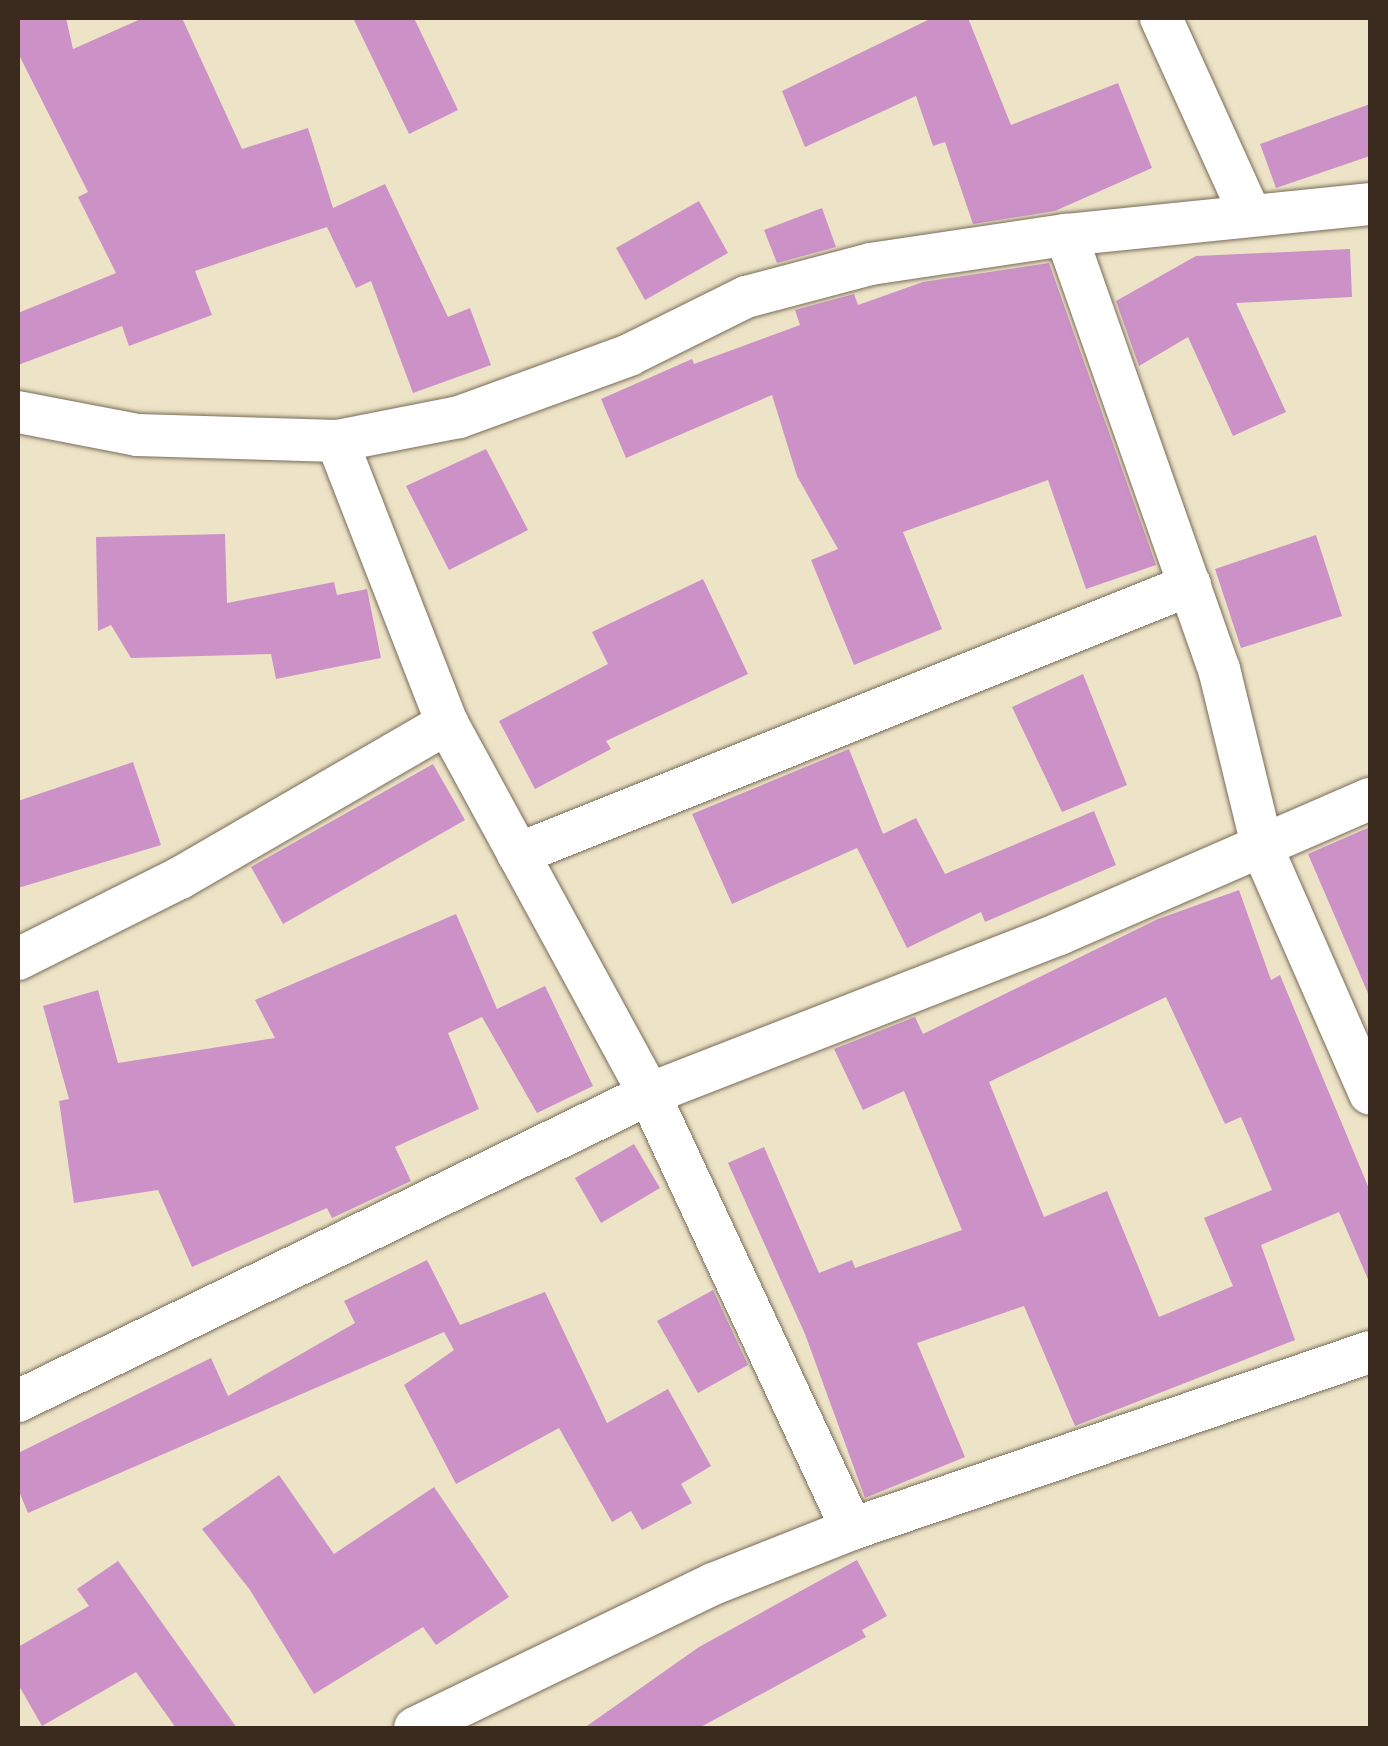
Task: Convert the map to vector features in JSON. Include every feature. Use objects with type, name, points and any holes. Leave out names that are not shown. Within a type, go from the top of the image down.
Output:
[{"type":"street","points":[[1161,18],[1250,214]]},
{"type":"street","points":[[18,412],[137,435],[338,442],[476,411],[629,355],[746,297],[871,264],[1066,234],[1370,204]]},
{"type":"street","points":[[1066,234],[1219,670],[1263,850],[1370,1094]]},
{"type":"street","points":[[338,442],[447,723],[650,1094],[852,1529]]},
{"type":"street","points":[[518,854],[1190,585]]},
{"type":"street","points":[[18,959],[180,878],[447,723]]},
{"type":"street","points":[[18,1402],[650,1094],[1263,850],[1370,800]]},
{"type":"street","points":[[415,1728],[713,1584],[852,1529],[1370,1352]]},
{"type":"building","points":[[18,18],[66,18],[73,49],[143,18],[182,18],[242,149],[308,128],[333,208],[385,184],[448,317],[470,308],[491,365],[413,393],[371,281],[356,288],[327,227],[195,271],[212,315],[129,346],[122,326],[18,365],[18,313],[116,273],[78,197],[88,192],[18,53]]},
{"type":"building","points":[[353,18],[414,18],[458,110],[409,134]]},
{"type":"building","points":[[932,18],[968,18],[1011,125],[1118,83],[1152,168],[1055,211],[973,224],[945,142],[933,146],[916,96],[805,147],[782,91]]},
{"type":"building","points":[[1370,104],[1370,156],[1276,188],[1260,144]]},
{"type":"building","points":[[699,201],[728,253],[645,300],[616,248]]},
{"type":"building","points":[[822,208],[836,247],[777,263],[764,230]]},
{"type":"building","points":[[1350,249],[1352,297],[1236,303],[1286,412],[1233,436],[1188,337],[1139,366],[1116,301],[1196,256]]},
{"type":"building","points":[[1049,263],[1156,565],[1086,589],[1048,480],[903,532],[942,629],[854,665],[811,560],[838,549],[797,476],[772,395],[626,458],[601,399],[692,359],[694,364],[800,325],[795,310],[854,294],[858,305],[923,282]]},
{"type":"building","points":[[486,449],[528,530],[449,570],[406,486]]},
{"type":"building","points":[[225,534],[227,603],[334,582],[337,595],[367,589],[381,658],[276,679],[271,654],[131,658],[111,625],[98,631],[96,537]]},
{"type":"building","points":[[1316,535],[1342,616],[1241,648],[1215,569]]},
{"type":"building","points":[[703,579],[748,674],[606,741],[611,749],[535,789],[499,721],[608,664],[592,632]]},
{"type":"building","points":[[1083,674],[1127,785],[1062,812],[1012,707]]},
{"type":"building","points":[[849,749],[883,834],[916,818],[945,874],[1094,811],[1116,865],[985,922],[981,912],[907,948],[857,848],[732,904],[692,814]]},
{"type":"building","points":[[133,762],[161,845],[18,888],[18,801]]},
{"type":"building","points":[[433,764],[465,820],[283,924],[251,867]]},
{"type":"building","points":[[1370,827],[1370,998],[1308,854]]},
{"type":"building","points":[[1239,890],[1271,980],[1280,975],[1370,1191],[1370,1284],[1339,1212],[1261,1245],[1295,1340],[1075,1426],[1024,1306],[917,1343],[965,1457],[865,1498],[805,1334],[728,1163],[764,1147],[819,1273],[852,1260],[855,1268],[962,1230],[904,1091],[863,1110],[834,1049],[915,1017],[923,1034],[1158,919]],"holes":[[[1166,997],[1225,1124],[1241,1117],[1272,1190],[1204,1218],[1233,1286],[1159,1317],[1107,1191],[1044,1217],[989,1082]]]},
{"type":"building","points":[[456,914],[497,1009],[545,986],[593,1086],[537,1113],[482,1017],[448,1033],[479,1109],[395,1147],[411,1181],[332,1218],[327,1208],[192,1267],[158,1190],[74,1203],[59,1101],[69,1099],[43,1006],[98,990],[118,1063],[275,1038],[255,1000]]},
{"type":"building","points":[[634,1144],[660,1188],[601,1223],[575,1178]]},
{"type":"building","points":[[427,1260],[460,1325],[545,1292],[607,1423],[668,1389],[711,1466],[681,1484],[692,1503],[642,1530],[631,1511],[612,1522],[559,1428],[456,1484],[404,1385],[454,1350],[444,1332],[28,1513],[18,1489],[18,1453],[211,1358],[228,1396],[355,1323],[344,1301]]},
{"type":"building","points":[[713,1290],[748,1365],[698,1393],[657,1321]]},
{"type":"building","points":[[279,1475],[334,1554],[434,1487],[509,1597],[436,1645],[423,1627],[314,1694],[250,1590],[202,1529]]},
{"type":"building","points":[[857,1560],[887,1616],[862,1630],[866,1637],[699,1728],[584,1728],[699,1647]]},
{"type":"building","points":[[118,1561],[237,1728],[176,1728],[136,1672],[42,1726],[18,1684],[18,1647],[89,1606],[77,1589]]}]
